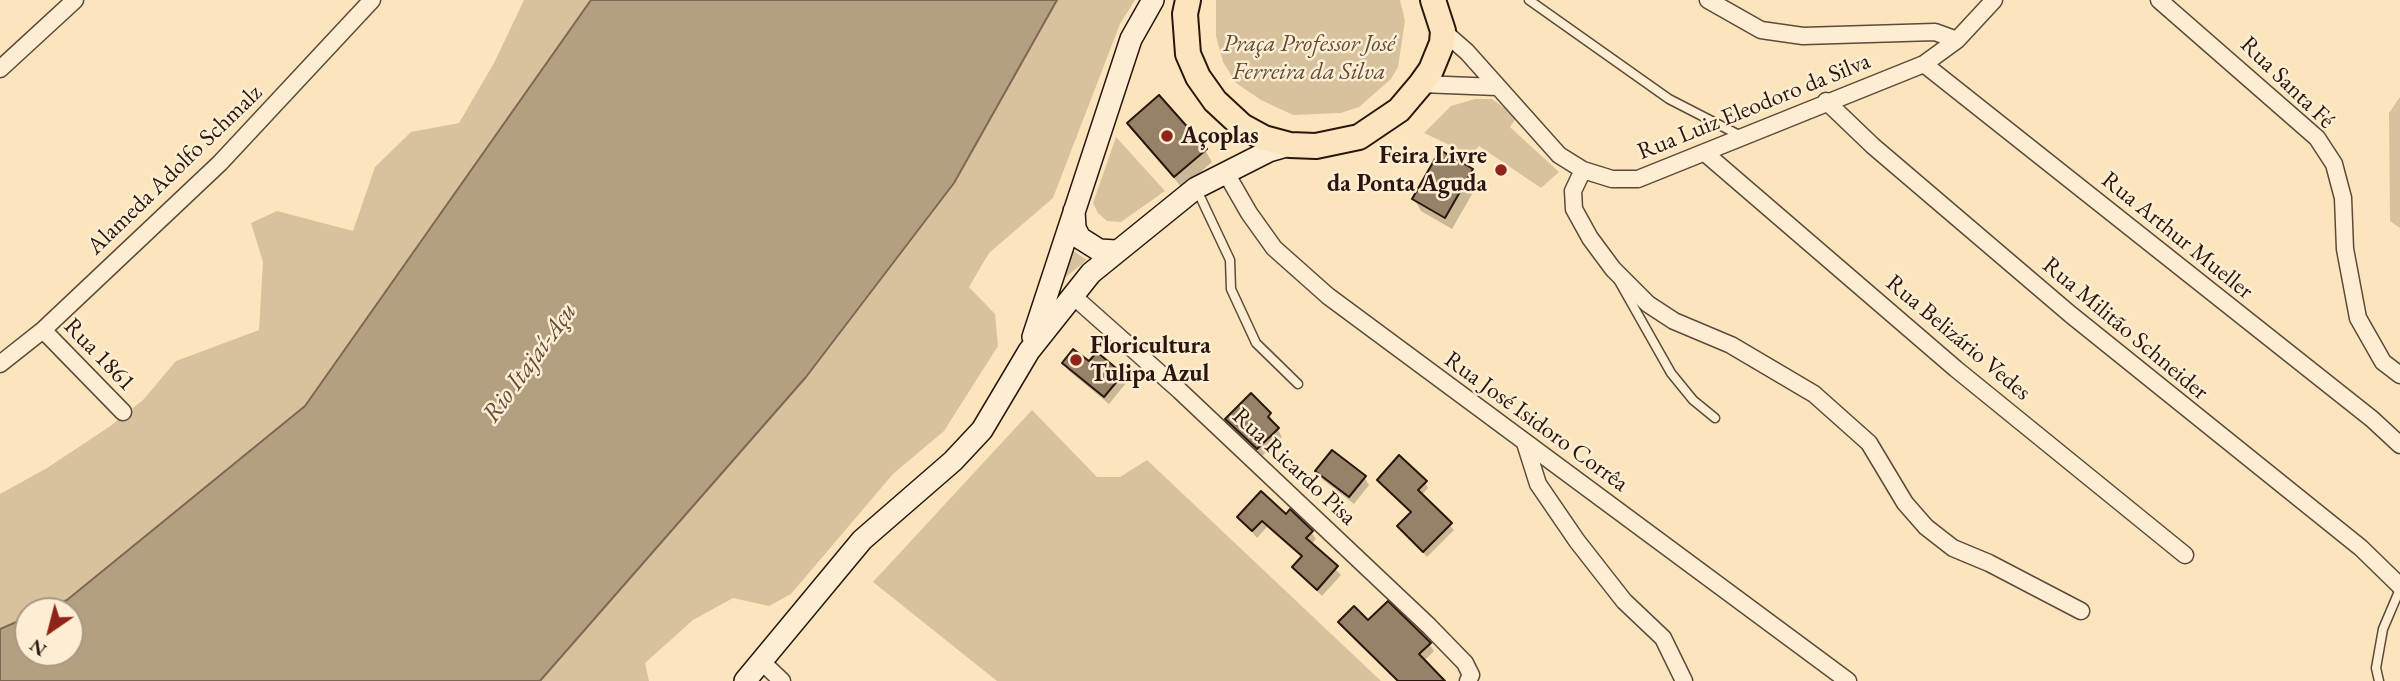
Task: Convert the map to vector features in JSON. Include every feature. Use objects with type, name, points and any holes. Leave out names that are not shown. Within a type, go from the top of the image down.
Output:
[{"type":"main road","points":[[1029,351],[1074,203],[1131,39],[1153,0]]},
{"type":"main road","points":[[1188,0],[1185,15],[1186,42],[1198,78],[1215,101],[1242,126],[1264,138],[1290,145],[1316,146],[1359,137],[1399,110],[1421,84],[1437,59],[1450,0]]},
{"type":"main road","points":[[1433,0],[1443,31]]},
{"type":"main road","points":[[745,681],[862,540],[953,461],[982,430],[1029,351],[1072,295],[1115,251],[1196,188],[1290,145]]},
{"type":"main road","points":[[1074,203],[1075,228],[1080,238],[1099,250],[1115,251]]},
{"type":"street","points":[[0,69],[75,0]]},
{"type":"street","name":"Alameda Adolfo Schmalz","points":[[0,364],[43,330],[220,163],[372,0]]},
{"type":"street","points":[[1708,0],[1761,30],[1803,36],[1935,32],[1957,40]]},
{"type":"street","name":"Rua Luiz Eleodoro da Silva","points":[[1443,31],[1467,52],[1559,155],[1583,170],[1612,179],[1638,179],[1826,101],[1924,64],[1957,40],[1994,0]]},
{"type":"street","name":"Rua Santa Fé","points":[[2160,0],[2317,138],[2334,164],[2343,198],[2345,249],[2358,318],[2383,362],[2400,375]]},
{"type":"street","name":"Rua Arthur Mueller","points":[[1924,64],[2372,419],[2400,445]]},
{"type":"street","points":[[1421,84],[1497,87]]},
{"type":"street","name":"Rua Militão Schneider","points":[[1826,101],[1872,146],[2070,314],[2361,548],[2400,587]]},
{"type":"street","name":"Rua Belizário Vedes","points":[[1705,153],[1956,369],[2185,555]]},
{"type":"street","points":[[1583,170],[1573,191],[1574,209],[1590,239],[1613,269],[1648,304],[1674,321],[1731,345],[1814,394],[1869,443],[1905,503],[1926,527],[1953,548],[1989,563],[2081,611]]},
{"type":"street","name":"Rua José Isidoro Corrêa","points":[[1226,173],[1249,214],[1274,248],[1328,296],[1848,681]]},
{"type":"street","name":"Rua Ricardo Pisa","points":[[1072,295],[1180,391],[1429,626],[1465,663],[1471,675],[1468,681]]},
{"type":"street","name":"Rua 1861","points":[[43,330],[123,412]]},
{"type":"street","points":[[1525,443],[1538,484],[1577,541],[1624,601],[1663,638],[1684,681]]},
{"type":"street","points":[[761,662],[782,681]]},
{"type":"lane","points":[[1529,0],[1669,99],[1744,137]]},
{"type":"lane","points":[[1196,188],[1230,260],[1231,289],[1256,344],[1298,384]]},
{"type":"lane","points":[[1613,269],[1671,373],[1693,400],[1715,418]]},
{"type":"lane","points":[[2379,681],[2376,668],[2383,629],[2400,587]]},
{"type":"green space","points":[[524,0],[591,0],[305,406],[71,597],[14,597],[14,623],[0,629],[0,494],[47,468],[109,427],[143,400],[176,361],[259,330],[263,262],[251,223],[277,211],[353,231],[375,167],[411,132],[459,123],[494,63]]},
{"type":"green space","points":[[1057,0],[1135,0],[1120,24],[1053,198],[989,253],[969,287],[995,314],[998,346],[944,431],[893,474],[791,594],[769,606],[733,598],[693,620],[645,663],[649,681],[540,681],[806,377],[1033,41]]},
{"type":"green space","name":"Praça Professor José Ferreira da Silva","points":[[1216,0],[1400,0],[1405,21],[1398,67],[1391,79],[1359,107],[1341,113],[1293,115],[1261,100],[1236,83],[1223,62],[1216,36]]},
{"type":"green space","points":[[2400,97],[2400,228],[2390,221],[2389,113]]},
{"type":"green space","points":[[1475,99],[1492,99],[1517,117],[1510,127],[1559,172],[1541,188],[1479,146],[1471,155],[1424,133],[1451,106]]},
{"type":"green space","points":[[1116,137],[1165,191],[1121,222],[1107,221],[1098,213],[1093,203]]},
{"type":"green space","points":[[1072,250],[1087,260],[1062,280]]},
{"type":"green space","points":[[1032,410],[1097,477],[1120,477],[1147,460],[1381,681],[997,681],[873,582]]},
{"type":"water","name":"Rio Itajaí-Açu","points":[[591,0],[1057,0],[954,183],[806,377],[540,681],[0,681],[0,629],[14,623],[14,667],[84,667],[84,597],[71,597],[305,406]]},
{"type":"building","name":"Açoplas","points":[[1159,95],[1207,149],[1174,177],[1127,123]]},
{"type":"building","points":[[1440,150],[1473,169],[1445,218],[1412,199]]},
{"type":"building","points":[[1073,349],[1089,361],[1097,352],[1123,374],[1104,397],[1062,363]]},
{"type":"building","points":[[1251,393],[1271,413],[1268,417],[1279,428],[1257,449],[1225,419]]},
{"type":"building","points":[[1332,450],[1366,476],[1349,497],[1315,471]]},
{"type":"building","points":[[1399,455],[1427,481],[1418,490],[1452,523],[1423,552],[1397,526],[1411,512],[1377,480]]},
{"type":"building","points":[[1261,491],[1286,514],[1290,509],[1313,531],[1306,538],[1338,566],[1317,590],[1292,567],[1302,556],[1262,521],[1252,531],[1237,517]]},
{"type":"building","points":[[1388,601],[1431,643],[1419,654],[1445,681],[1398,681],[1338,622],[1354,606],[1368,620]]},
{"type":"place","name":"Açoplas","points":[[1167,136]]},
{"type":"place","name":"Feira Livre da Ponta Aguda","points":[[1501,170]]},
{"type":"place","name":"Floricultura Tulipa Azul","points":[[1076,360]]}]
